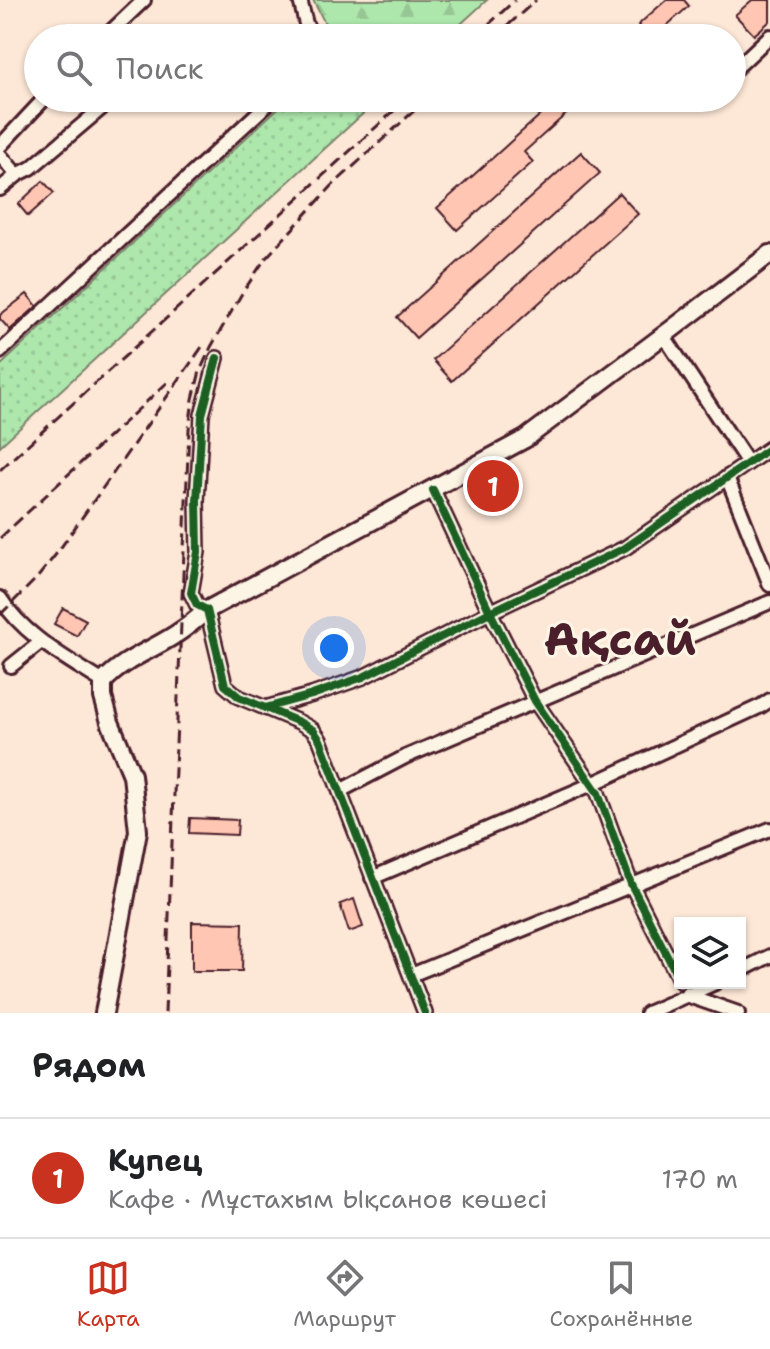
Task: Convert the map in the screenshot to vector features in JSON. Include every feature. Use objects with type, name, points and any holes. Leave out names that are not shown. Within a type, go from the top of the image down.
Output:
[{"type":"main road","points":[[104,1013],[138,831],[132,775],[110,722],[103,697],[103,682],[126,661],[182,631],[207,610],[525,439],[770,254]]},
{"type":"street","points":[[119,24],[144,0]]},
{"type":"street","points":[[300,0],[306,24]]},
{"type":"street","points":[[746,59],[770,36]]},
{"type":"street","points":[[0,146],[32,112]]},
{"type":"street","points":[[0,189],[31,168],[97,112]]},
{"type":"street","points":[[0,352],[259,112]]},
{"type":"street","points":[[0,155],[17,175]]},
{"type":"street","points":[[664,336],[748,463]]},
{"type":"street","points":[[217,358],[202,415],[197,501],[198,552],[191,593],[197,605],[207,610],[225,685],[239,697],[313,730],[320,740],[425,1013]]},
{"type":"street","points":[[265,708],[363,677],[625,548],[770,448]]},
{"type":"street","points":[[727,477],[770,585]]},
{"type":"street","points":[[433,490],[535,701],[598,793],[631,884],[674,970]]},
{"type":"street","points":[[0,598],[41,642],[103,682]]},
{"type":"street","points":[[340,791],[405,757],[770,602]]},
{"type":"street","points":[[11,666],[41,642]]},
{"type":"street","points":[[372,878],[592,784],[770,700]]},
{"type":"street","points":[[411,975],[770,829]]},
{"type":"street","points":[[746,968],[770,956]]},
{"type":"street","points":[[685,989],[689,996],[738,1013]]},
{"type":"street","points":[[647,1013],[703,989]]},
{"type":"green space","points":[[313,0],[487,0],[461,24],[325,24]]},
{"type":"green space","points":[[274,112],[365,112],[0,446],[0,366]]},
{"type":"building","points":[[666,0],[684,0],[689,6],[669,24],[639,24]]},
{"type":"building","points":[[752,0],[770,0],[770,21],[754,35],[735,15]]},
{"type":"building","points":[[543,112],[568,112],[524,152],[533,162],[457,230],[437,208]]},
{"type":"building","points":[[581,152],[600,173],[416,338],[397,317]]},
{"type":"building","points":[[43,181],[54,193],[28,216],[18,204]]},
{"type":"building","points":[[619,193],[638,214],[452,381],[433,360]]},
{"type":"building","points":[[27,294],[37,306],[10,330],[0,315]]},
{"type":"building","points":[[63,608],[86,620],[77,636],[54,624]]},
{"type":"building","points":[[190,818],[238,820],[237,835],[189,833]]},
{"type":"building","points":[[354,899],[363,927],[349,932],[340,904]]},
{"type":"building","points":[[192,922],[243,923],[242,971],[192,971]]},
{"type":"railway","points":[[489,24],[515,0]]},
{"type":"railway","points":[[509,24],[536,0]]},
{"type":"railway","points":[[0,470],[393,112]]},
{"type":"railway","points":[[165,1013],[189,429],[200,371],[241,295],[265,259],[332,186],[413,112]]},
{"type":"railway","points":[[0,615],[57,553],[202,347]]},
{"type":"railway","points":[[0,538],[171,379]]},
{"type":"cycle path","points":[[217,358],[202,415],[197,501],[198,552],[191,593],[197,605],[207,610],[225,685],[239,697],[313,730],[320,740],[425,1013]]},
{"type":"cycle path","points":[[265,708],[363,677],[625,548],[770,448]]},
{"type":"cycle path","points":[[433,490],[535,701],[598,793],[631,884],[674,969]]},
{"type":"place","name":"Купец","points":[[493,486]]},
{"type":"district","name":"Ақсай","points":[[620,639]]}]
